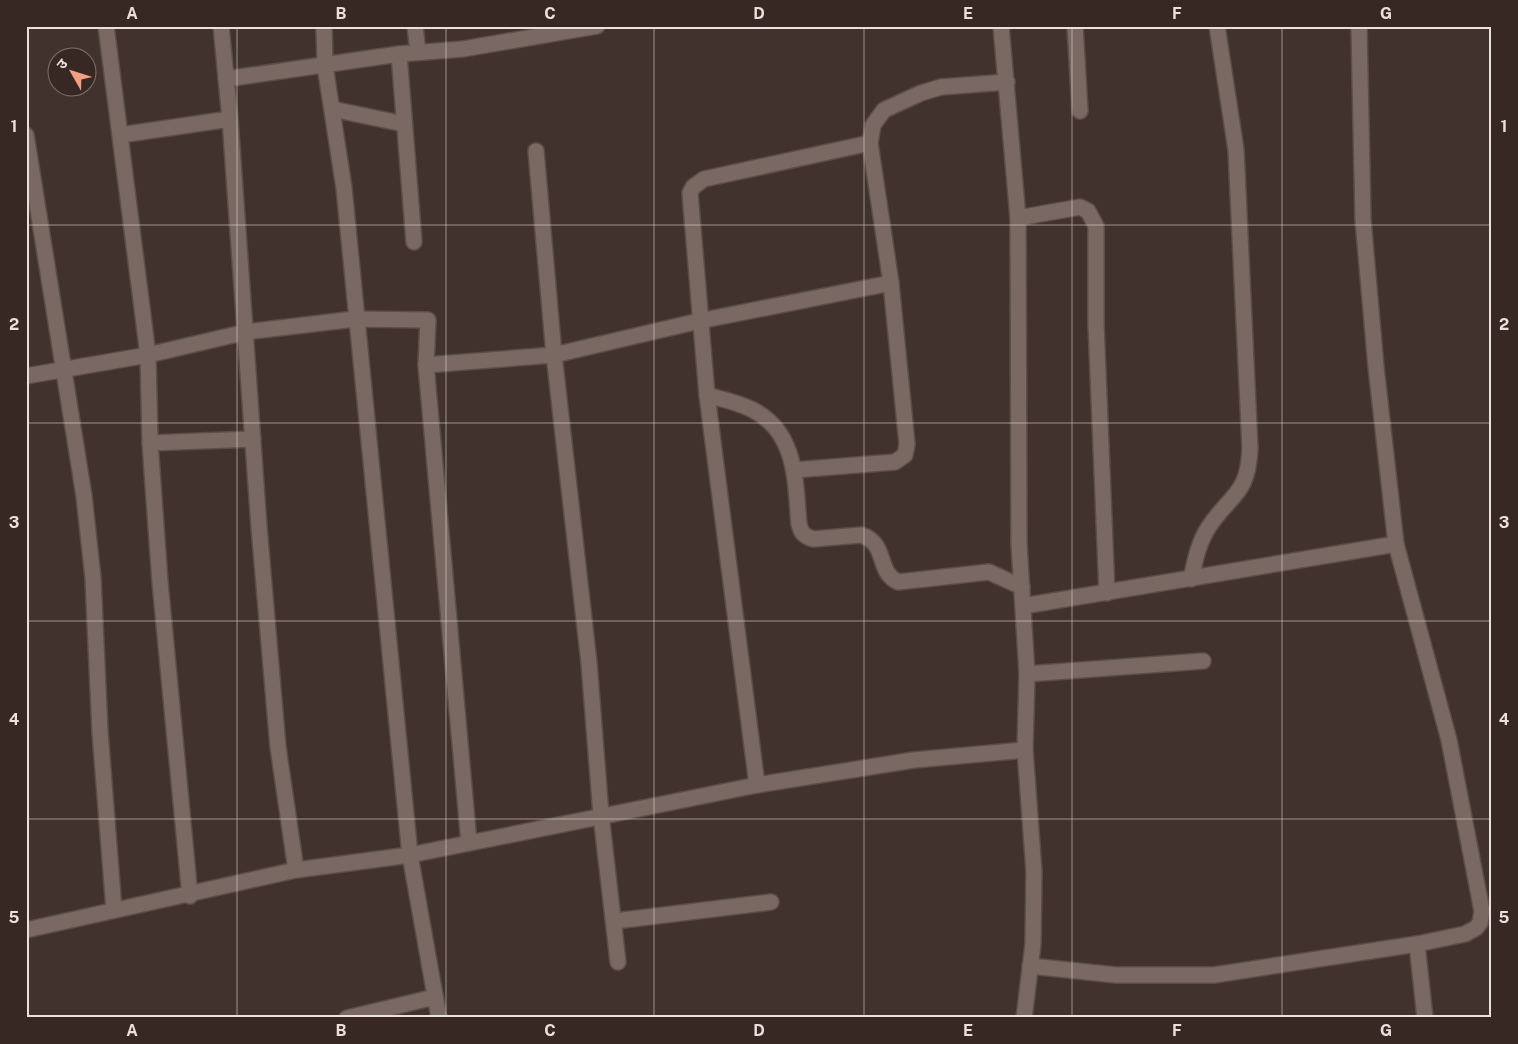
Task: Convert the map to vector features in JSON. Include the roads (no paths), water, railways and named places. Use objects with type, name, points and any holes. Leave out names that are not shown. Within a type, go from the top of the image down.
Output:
[{"type":"street","points":[[106,26],[148,355],[150,443],[160,582],[190,896]]},
{"type":"street","points":[[220,26],[230,119],[278,747],[296,870]]},
{"type":"street","points":[[324,26],[325,66],[344,188],[355,319],[410,855],[439,1018]]},
{"type":"street","points":[[416,26],[418,52]]},
{"type":"street","points":[[226,79],[399,54],[463,49],[565,29],[597,26]]},
{"type":"street","points":[[1002,26],[1018,218],[1022,587],[1026,674],[1025,750],[1034,872],[1033,944],[1024,1018]]},
{"type":"street","points":[[1075,26],[1080,110]]},
{"type":"street","points":[[1191,579],[1200,544],[1208,528],[1245,482],[1250,448],[1236,150],[1217,26]]},
{"type":"street","points":[[1030,966],[1156,977],[1214,975],[1417,944],[1472,931],[1480,923],[1482,911],[1449,740],[1396,544],[1365,255],[1359,26]]},
{"type":"street","points":[[399,54],[414,242]]},
{"type":"street","points":[[794,470],[895,462],[905,456],[907,444],[891,283],[870,143],[873,125],[884,110],[914,96],[941,87],[1007,82]]},
{"type":"street","points":[[332,109],[404,124]]},
{"type":"street","points":[[120,135],[230,119]]},
{"type":"street","points":[[26,136],[84,496],[99,656],[100,732],[114,910]]},
{"type":"street","points":[[757,785],[706,394],[690,193],[693,187],[708,177],[870,143]]},
{"type":"street","points":[[536,151],[554,355],[589,663],[601,815],[615,921],[618,962]]},
{"type":"street","points":[[1018,218],[1080,207],[1093,218],[1096,226],[1096,324],[1107,593]]},
{"type":"street","points":[[426,365],[554,355],[699,321],[891,283]]},
{"type":"street","points":[[26,376],[148,355],[246,332],[355,319],[428,320],[426,365],[469,843]]},
{"type":"street","points":[[706,394],[749,408],[770,421],[788,445],[794,470],[798,524],[800,531],[806,537],[813,539],[861,535],[868,537],[877,546],[889,576],[898,582],[989,572],[1022,587]]},
{"type":"street","points":[[150,443],[253,439]]},
{"type":"street","points":[[1023,606],[1396,544]]},
{"type":"street","points":[[1026,674],[1203,661]]},
{"type":"street","points":[[26,930],[114,910],[190,896],[296,870],[410,855],[757,785],[914,760],[1025,750]]},
{"type":"street","points":[[615,921],[771,902]]},
{"type":"street","points":[[1417,944],[1425,1018]]},
{"type":"street","points":[[347,1018],[435,997]]}]
